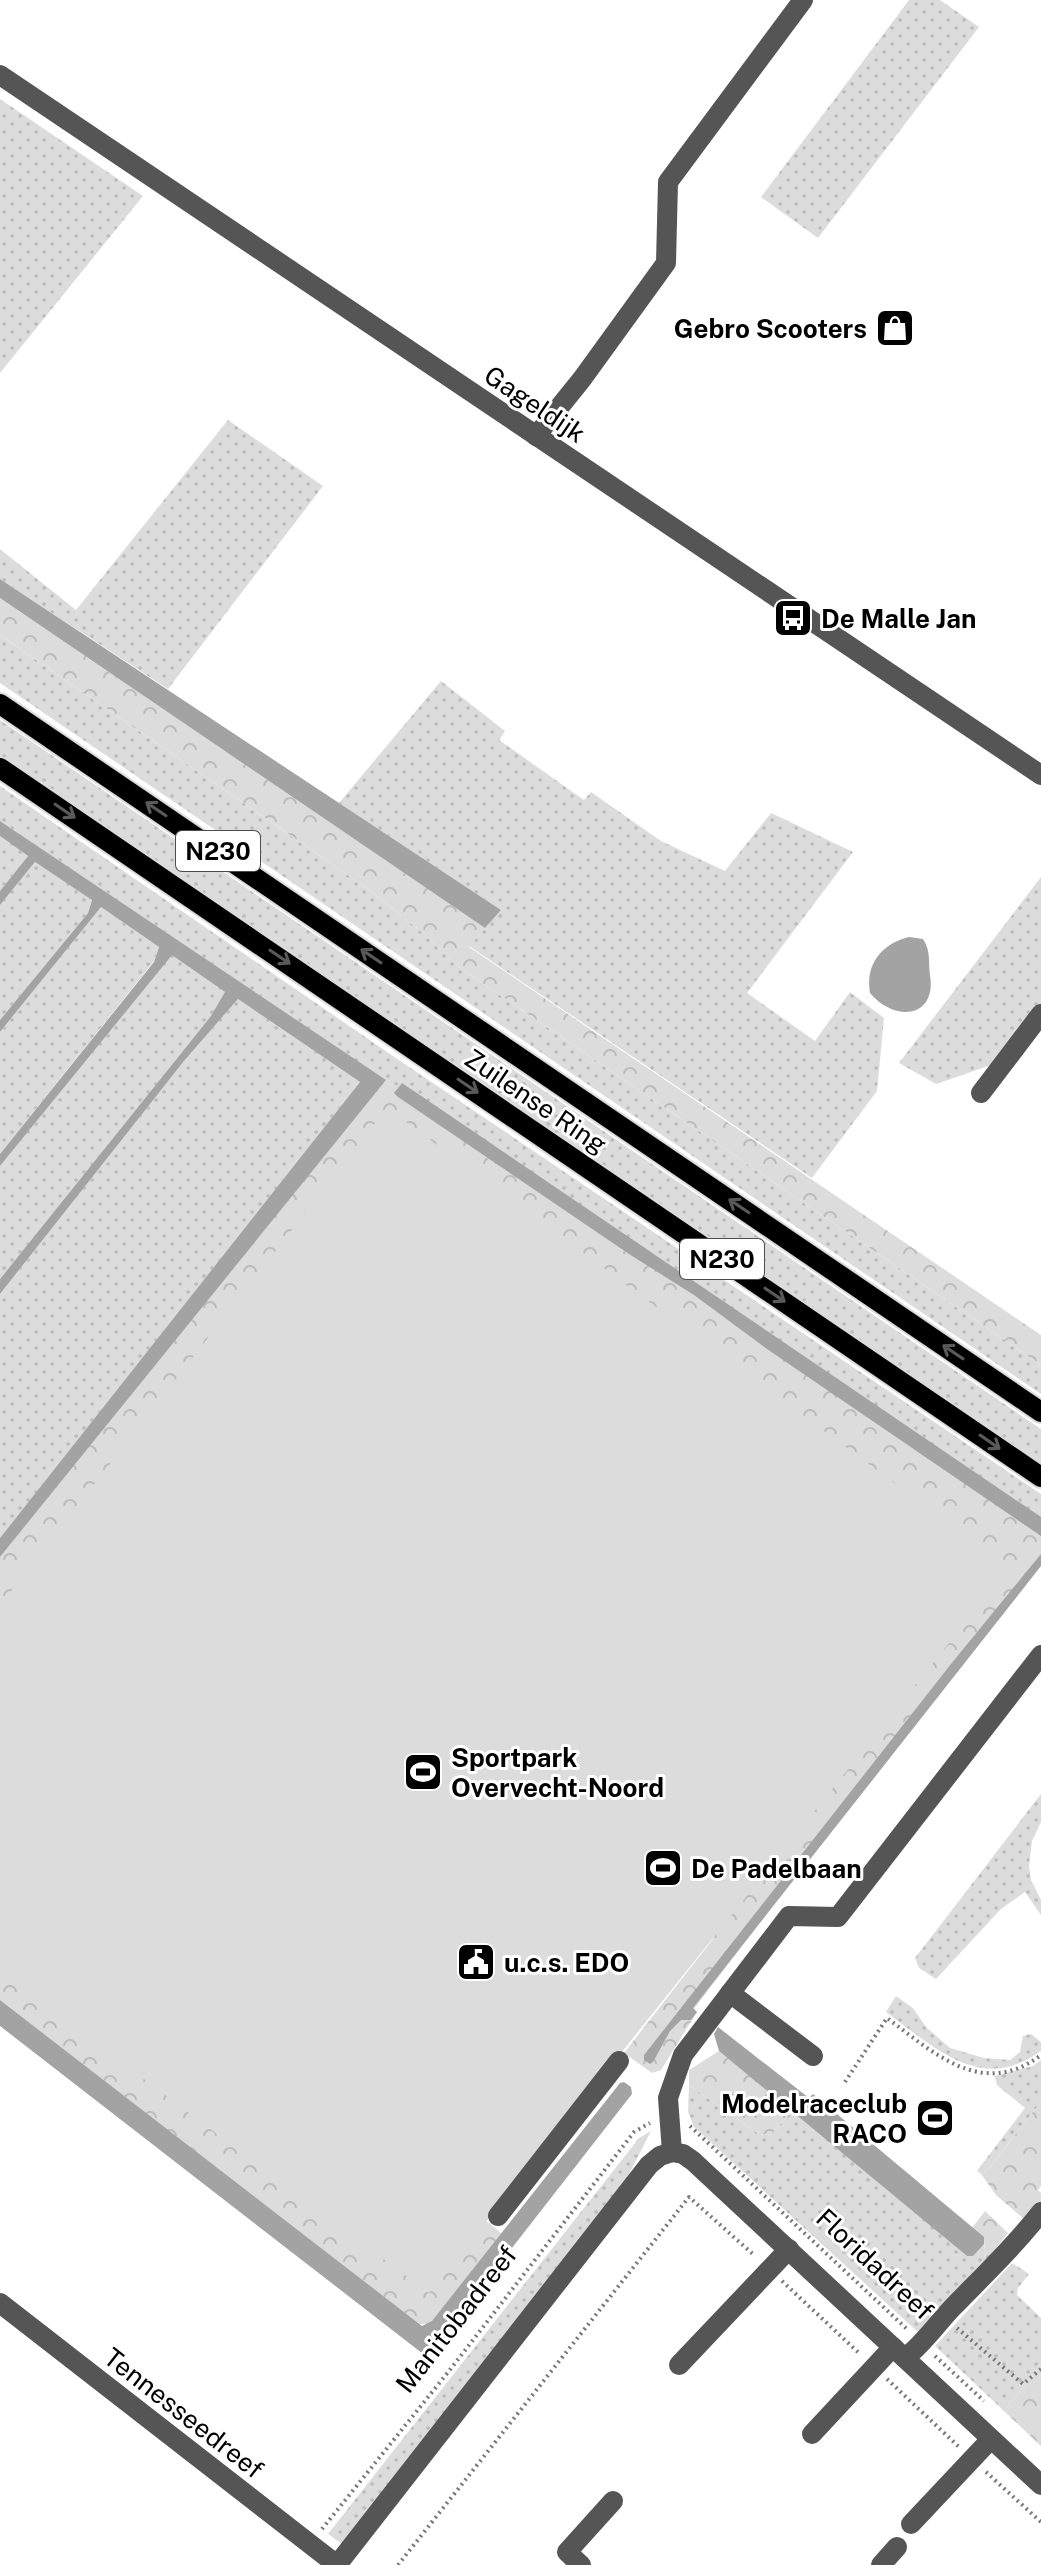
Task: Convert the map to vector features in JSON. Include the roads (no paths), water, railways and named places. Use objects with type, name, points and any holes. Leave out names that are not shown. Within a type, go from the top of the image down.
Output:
[{"type":"main road","name":"Zuilense Ring","points":[[0,704],[1041,1412]]},
{"type":"main road","name":"Zuilense Ring","points":[[0,768],[1041,1477]]},
{"type":"street","points":[[536,436],[582,379],[666,263],[668,182],[803,0]]},
{"type":"street","name":"Gageldijk","points":[[0,75],[1041,775]]},
{"type":"street","points":[[981,1093],[1041,1014]]},
{"type":"street","points":[[337,2565],[649,2165],[660,2156],[672,2152],[668,2098],[683,2055],[789,1916],[838,1917],[1041,1655]]},
{"type":"street","points":[[730,1993],[813,2056]]},
{"type":"street","points":[[498,2216],[619,2061]]},
{"type":"street","name":"Floridadreef","points":[[672,2152],[683,2154],[693,2161],[1041,2485]]},
{"type":"street","points":[[812,2434],[874,2367],[899,2352],[923,2344],[1041,2212]]},
{"type":"street","points":[[679,2365],[789,2249]]},
{"type":"street","name":"Tennesseedreef","points":[[0,2303],[337,2565]]},
{"type":"street","points":[[911,2524],[991,2439]]},
{"type":"street","points":[[581,2565],[567,2552],[613,2501]]},
{"type":"street","points":[[881,2565],[897,2547]]},
{"type":"place","name":"Gebro Scooters","points":[[895,328]]},
{"type":"place","name":"De Malle Jan","points":[[793,618]]},
{"type":"place","name":"Sportpark Overvecht-Noord","points":[[423,1772]]},
{"type":"place","name":"De Padelbaan","points":[[663,1868]]},
{"type":"place","name":"u.c.s. EDO","points":[[476,1962]]},
{"type":"place","name":"Modelraceclub RACO","points":[[935,2118]]}]
